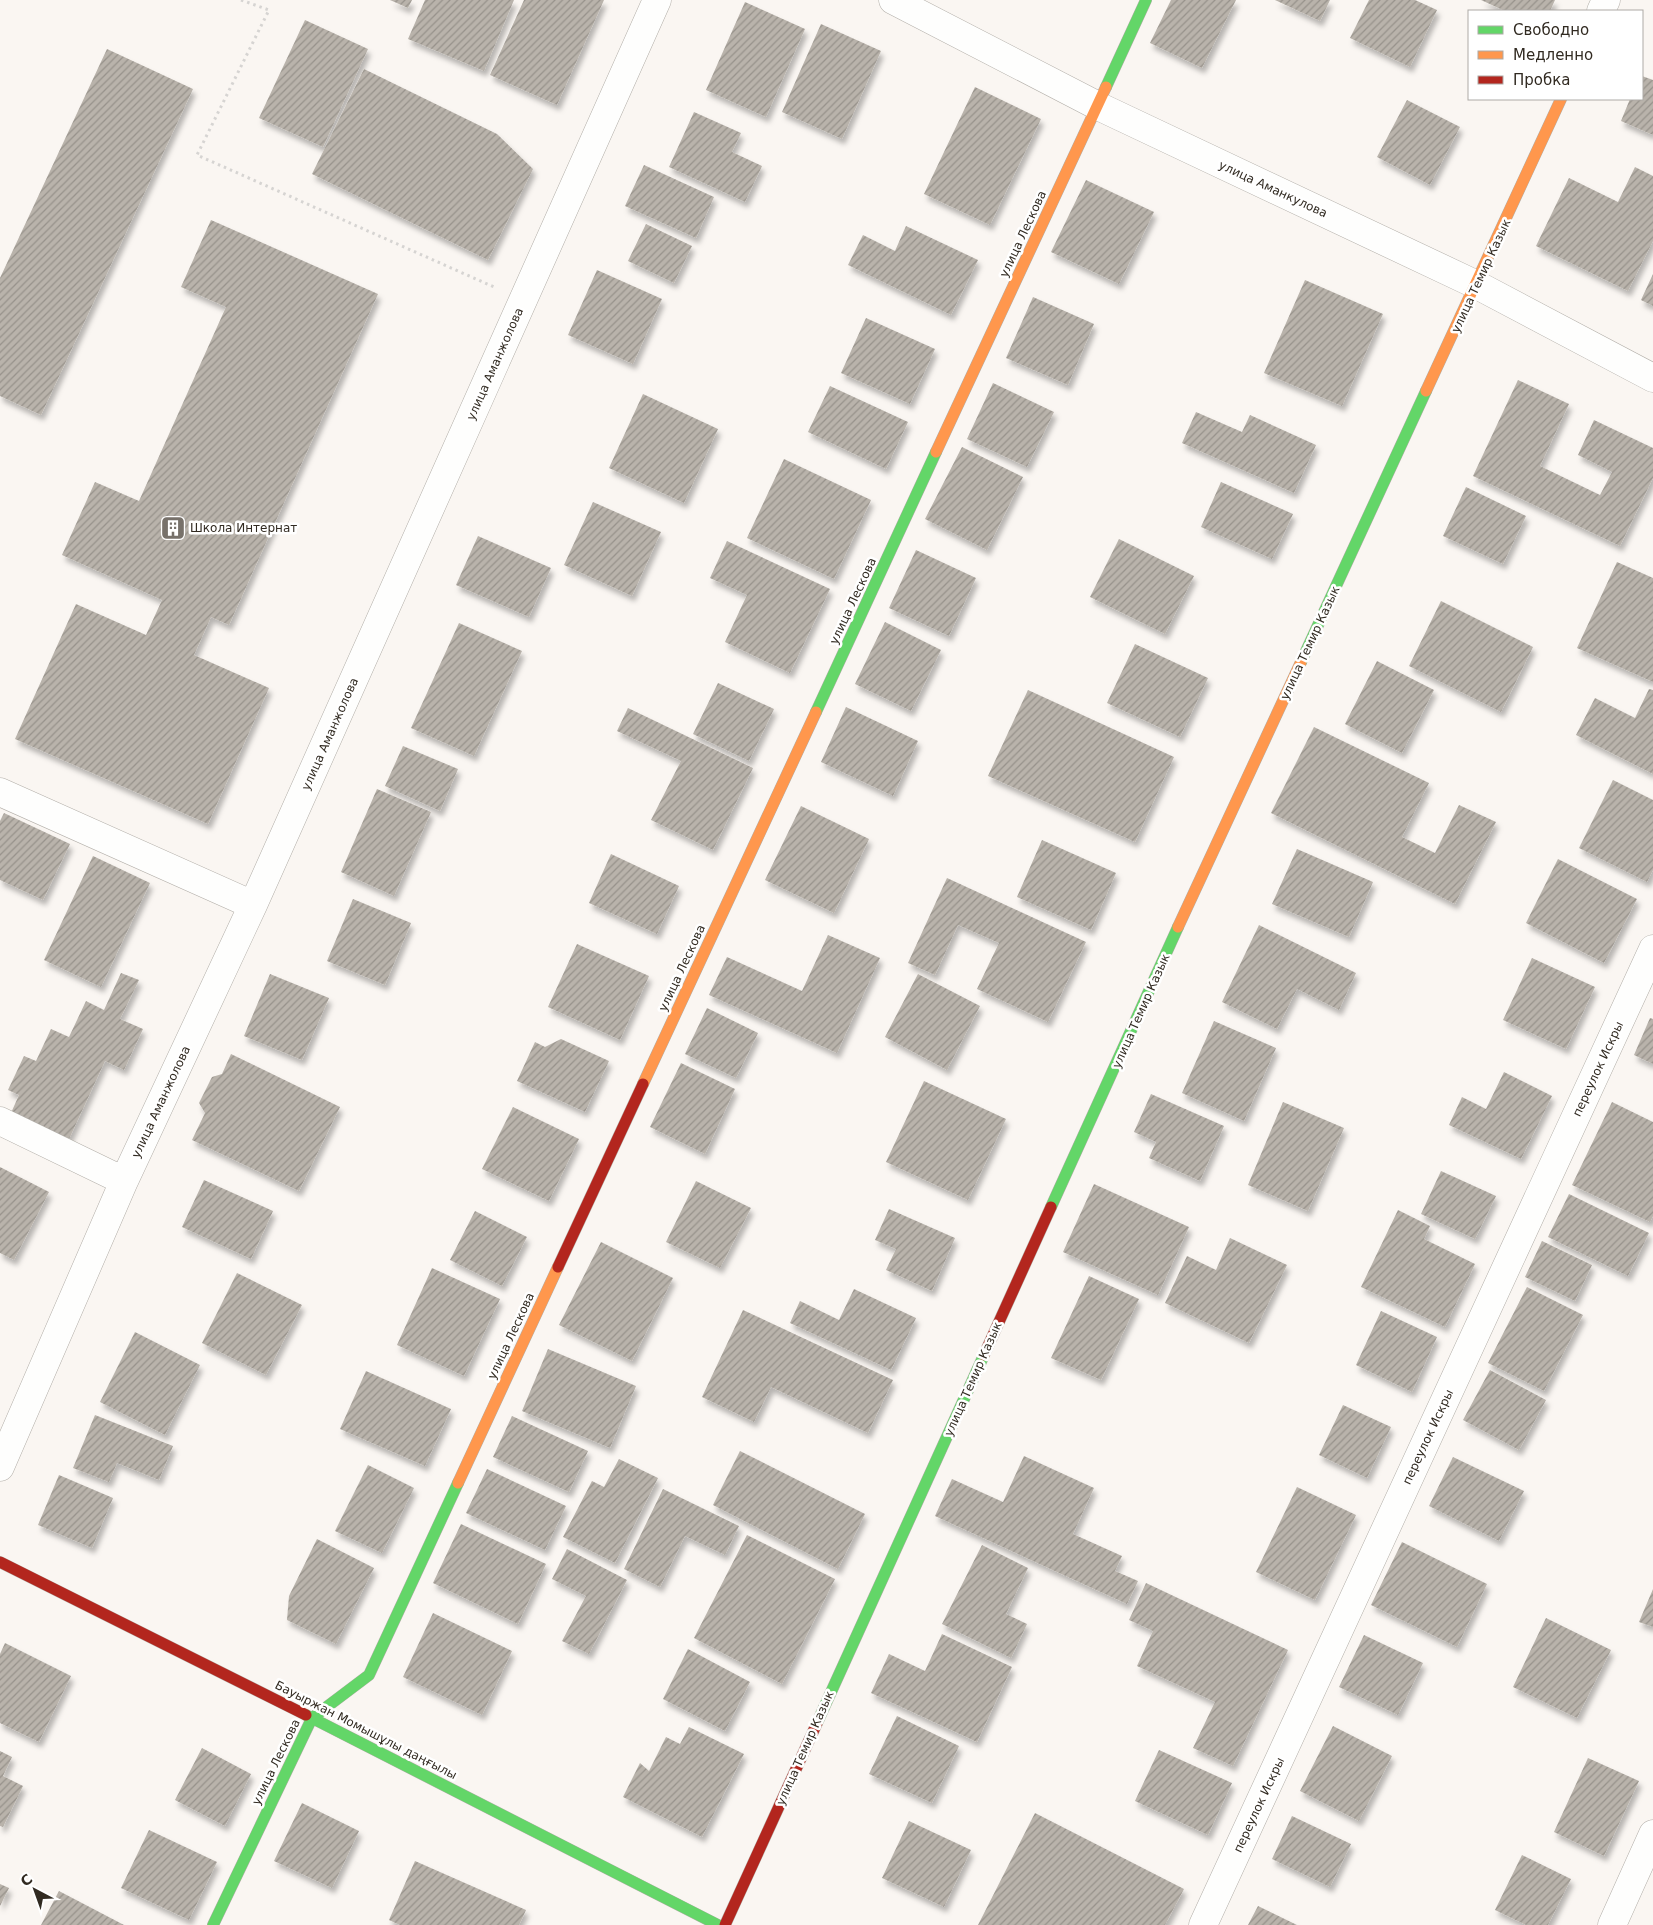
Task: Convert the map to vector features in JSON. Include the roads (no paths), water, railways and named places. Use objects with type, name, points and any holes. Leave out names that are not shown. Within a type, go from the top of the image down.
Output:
[{"type":"street","name":"улица Аманжолова","points":[[0,1467],[124,1181],[253,905],[657,0]]},
{"type":"street","name":"улица Аманкулова","points":[[893,0],[1098,106],[1477,285],[1653,378]]},
{"type":"street","name":"улица Лескова","points":[[213,1925],[312,1718],[369,1675],[1146,0]]},
{"type":"street","name":"улица Темир Казык","points":[[725,1925],[1204,871],[1477,285],[1561,100]]},
{"type":"street","points":[[0,792],[253,905]]},
{"type":"street","name":"переулок Искры","points":[[1203,1925],[1653,949]]},
{"type":"street","points":[[0,1122],[124,1181]]},
{"type":"street","name":"Бауыржан Момышұлы даңғылы","points":[[2,1566],[312,1718],[718,1925]]},
{"type":"street","points":[[1612,1925],[1653,1834]]},
{"type":"place","name":"Школа Интернат","points":[[173,528]]}]
